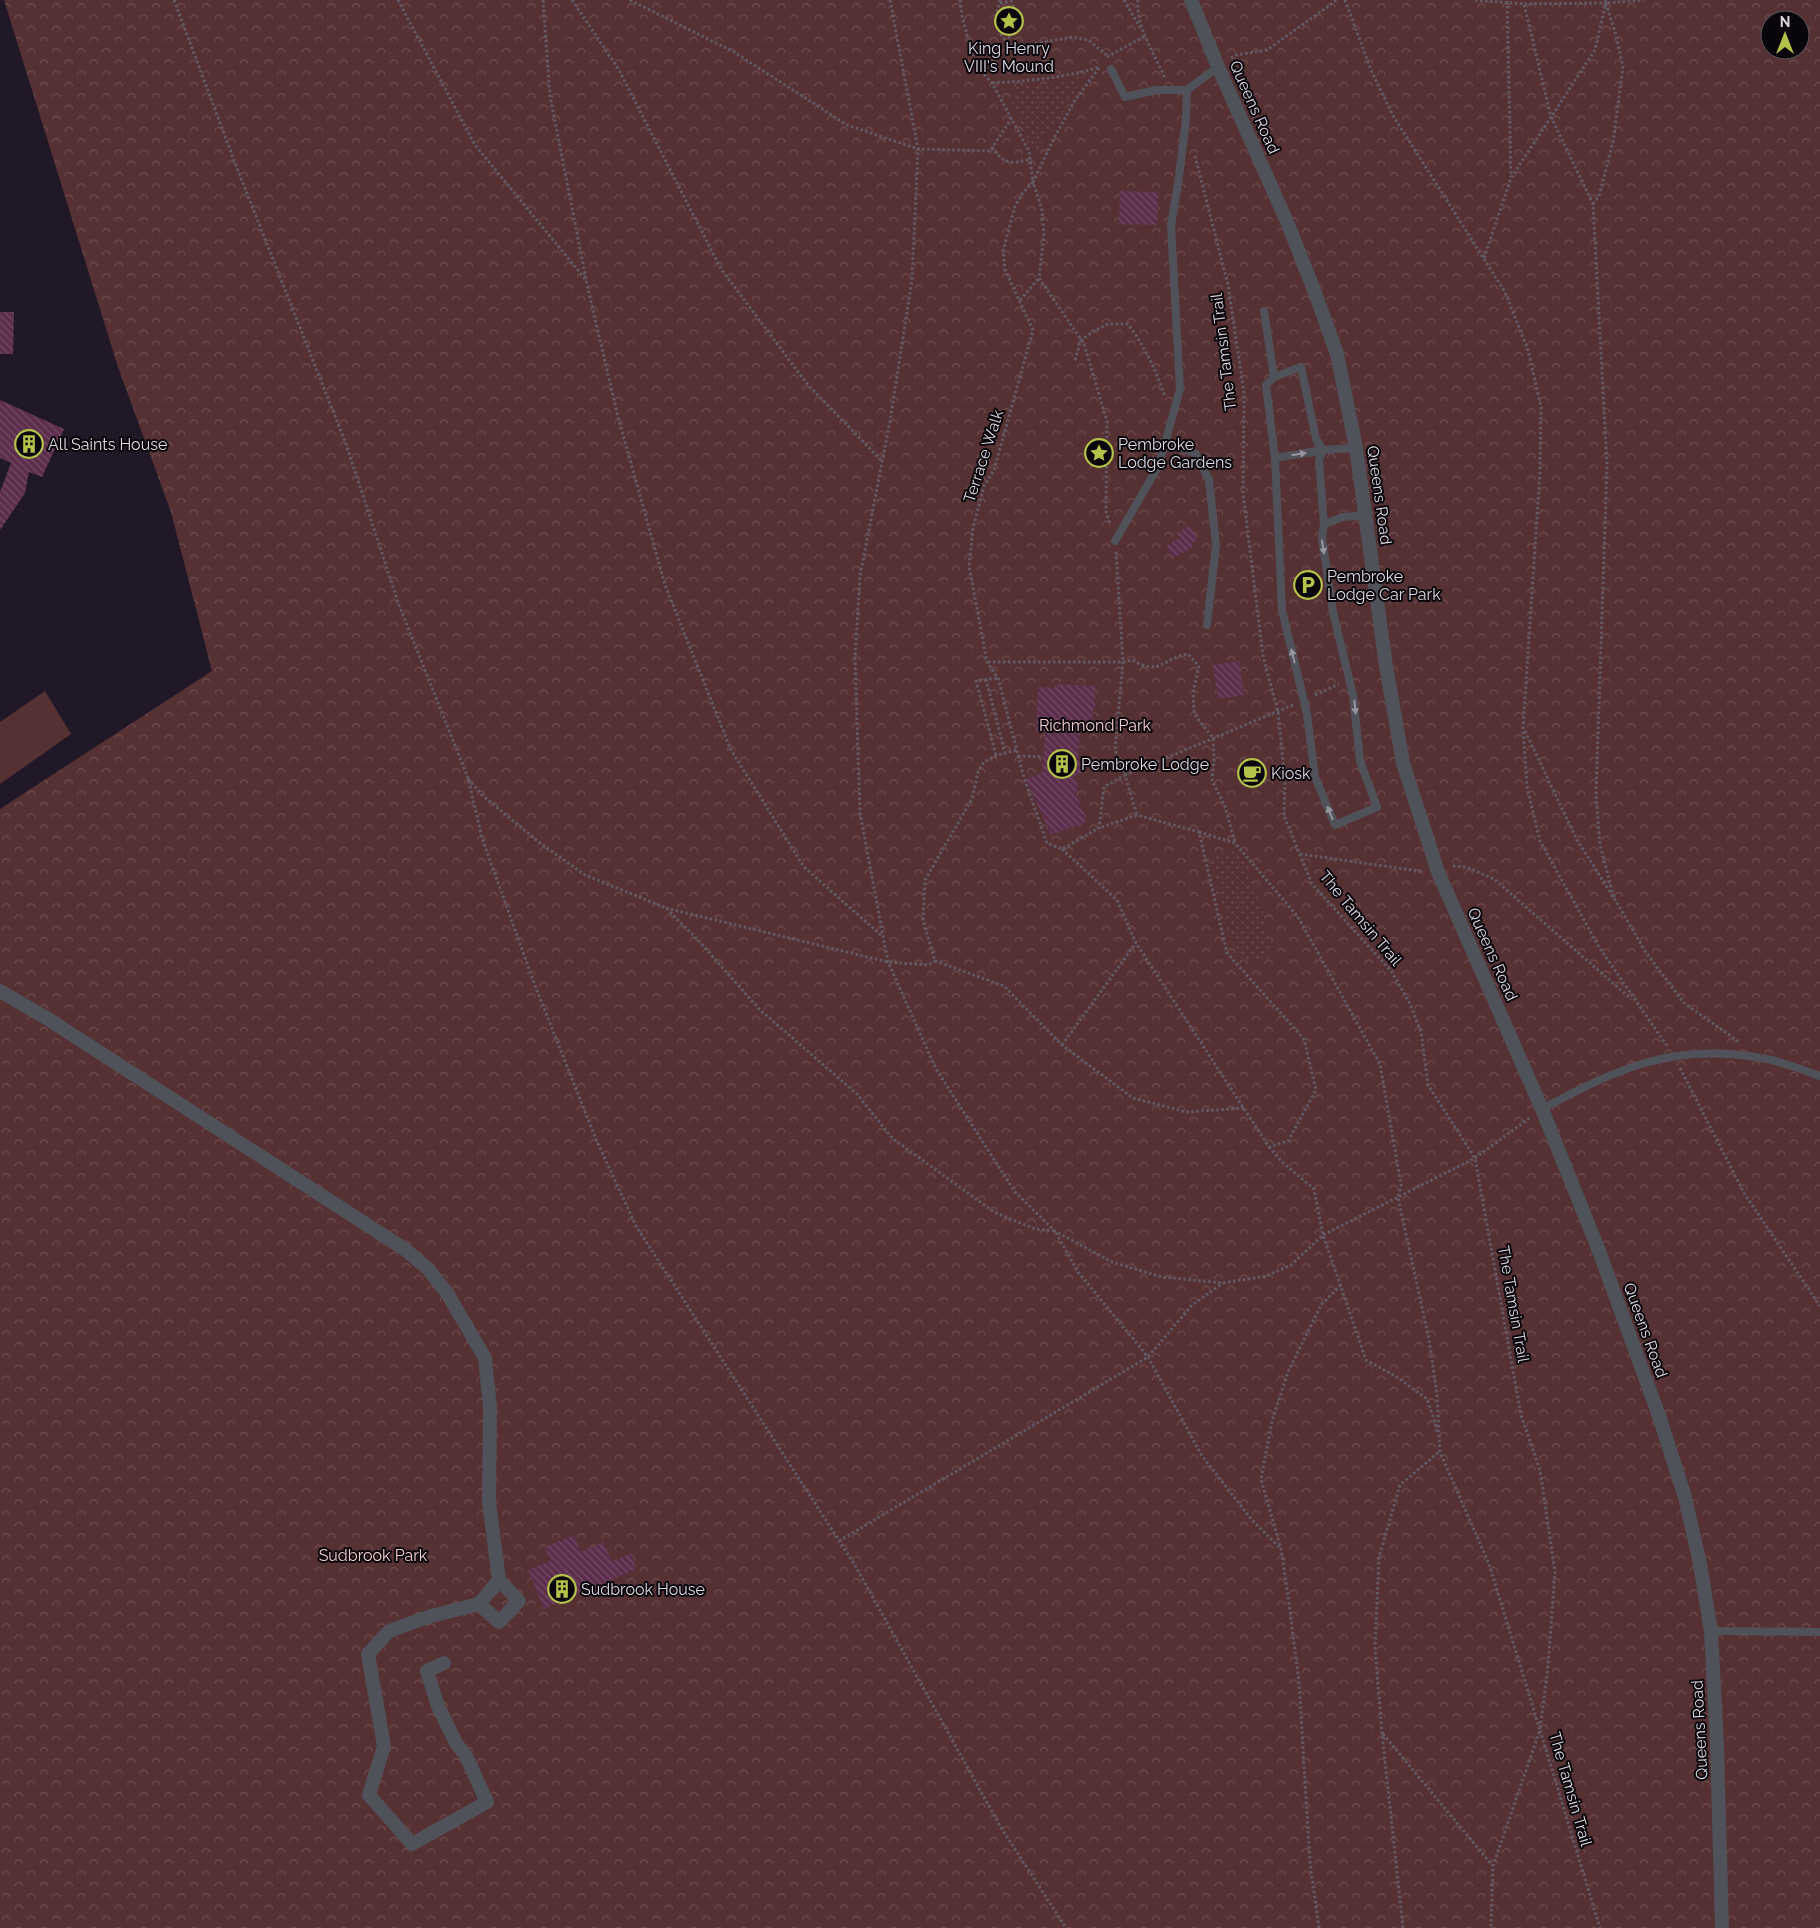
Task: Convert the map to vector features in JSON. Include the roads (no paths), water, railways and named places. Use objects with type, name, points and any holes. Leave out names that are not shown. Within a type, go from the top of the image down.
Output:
[{"type":"street","name":"Queens Road","points":[[1192,0],[1218,67],[1288,224],[1337,354],[1356,448],[1386,666],[1403,763],[1438,872],[1542,1109],[1599,1251],[1658,1413],[1685,1497],[1700,1564],[1711,1632],[1720,1810],[1722,1928]]},
{"type":"street","points":[[0,991],[48,1019],[406,1250],[428,1269],[447,1293],[485,1358],[490,1408],[489,1502],[499,1580],[518,1601],[499,1622],[479,1604]]},
{"type":"street","points":[[444,1663],[427,1671],[438,1706],[456,1743],[466,1756],[487,1802],[412,1844],[369,1796],[384,1746],[368,1654],[389,1630],[432,1616],[479,1604],[499,1580]]},
{"type":"lane","points":[[1111,69],[1125,97],[1156,90],[1187,90],[1218,67]]},
{"type":"lane","points":[[1115,541],[1159,465],[1180,389],[1170,225],[1186,120],[1187,90]]},
{"type":"lane","points":[[1264,311],[1274,377]]},
{"type":"lane","points":[[1302,367],[1316,439],[1324,450],[1319,460],[1324,524],[1322,538],[1333,612],[1353,695],[1360,761],[1377,807],[1335,825],[1315,777],[1307,714],[1282,610],[1276,458],[1266,385],[1274,377],[1302,367]]},
{"type":"lane","points":[[1166,441],[1196,454],[1208,480],[1216,546],[1207,625]]},
{"type":"lane","points":[[1276,458],[1324,450],[1356,448]]},
{"type":"lane","points":[[1324,524],[1343,518],[1365,515]]},
{"type":"lane","points":[[1542,1109],[1594,1081],[1632,1066],[1674,1055],[1720,1053],[1762,1058],[1820,1076]]},
{"type":"lane","points":[[1711,1632],[1820,1632]]},
{"type":"place","name":"King Henry VIII's Mound","points":[[1009,21]]},
{"type":"place","name":"All Saints House","points":[[29,444]]},
{"type":"place","name":"Pembroke Lodge Gardens","points":[[1099,453]]},
{"type":"place","name":"Pembroke Lodge Car Park","points":[[1308,585]]},
{"type":"place","name":"Pembroke Lodge","points":[[1062,764]]},
{"type":"place","name":"Kiosk","points":[[1252,773]]},
{"type":"place","name":"Sudbrook House","points":[[562,1589]]},
{"type":"park label","name":"Richmond Park","points":[[1095,725]]},
{"type":"park label","name":"Sudbrook Park","points":[[373,1555]]}]
